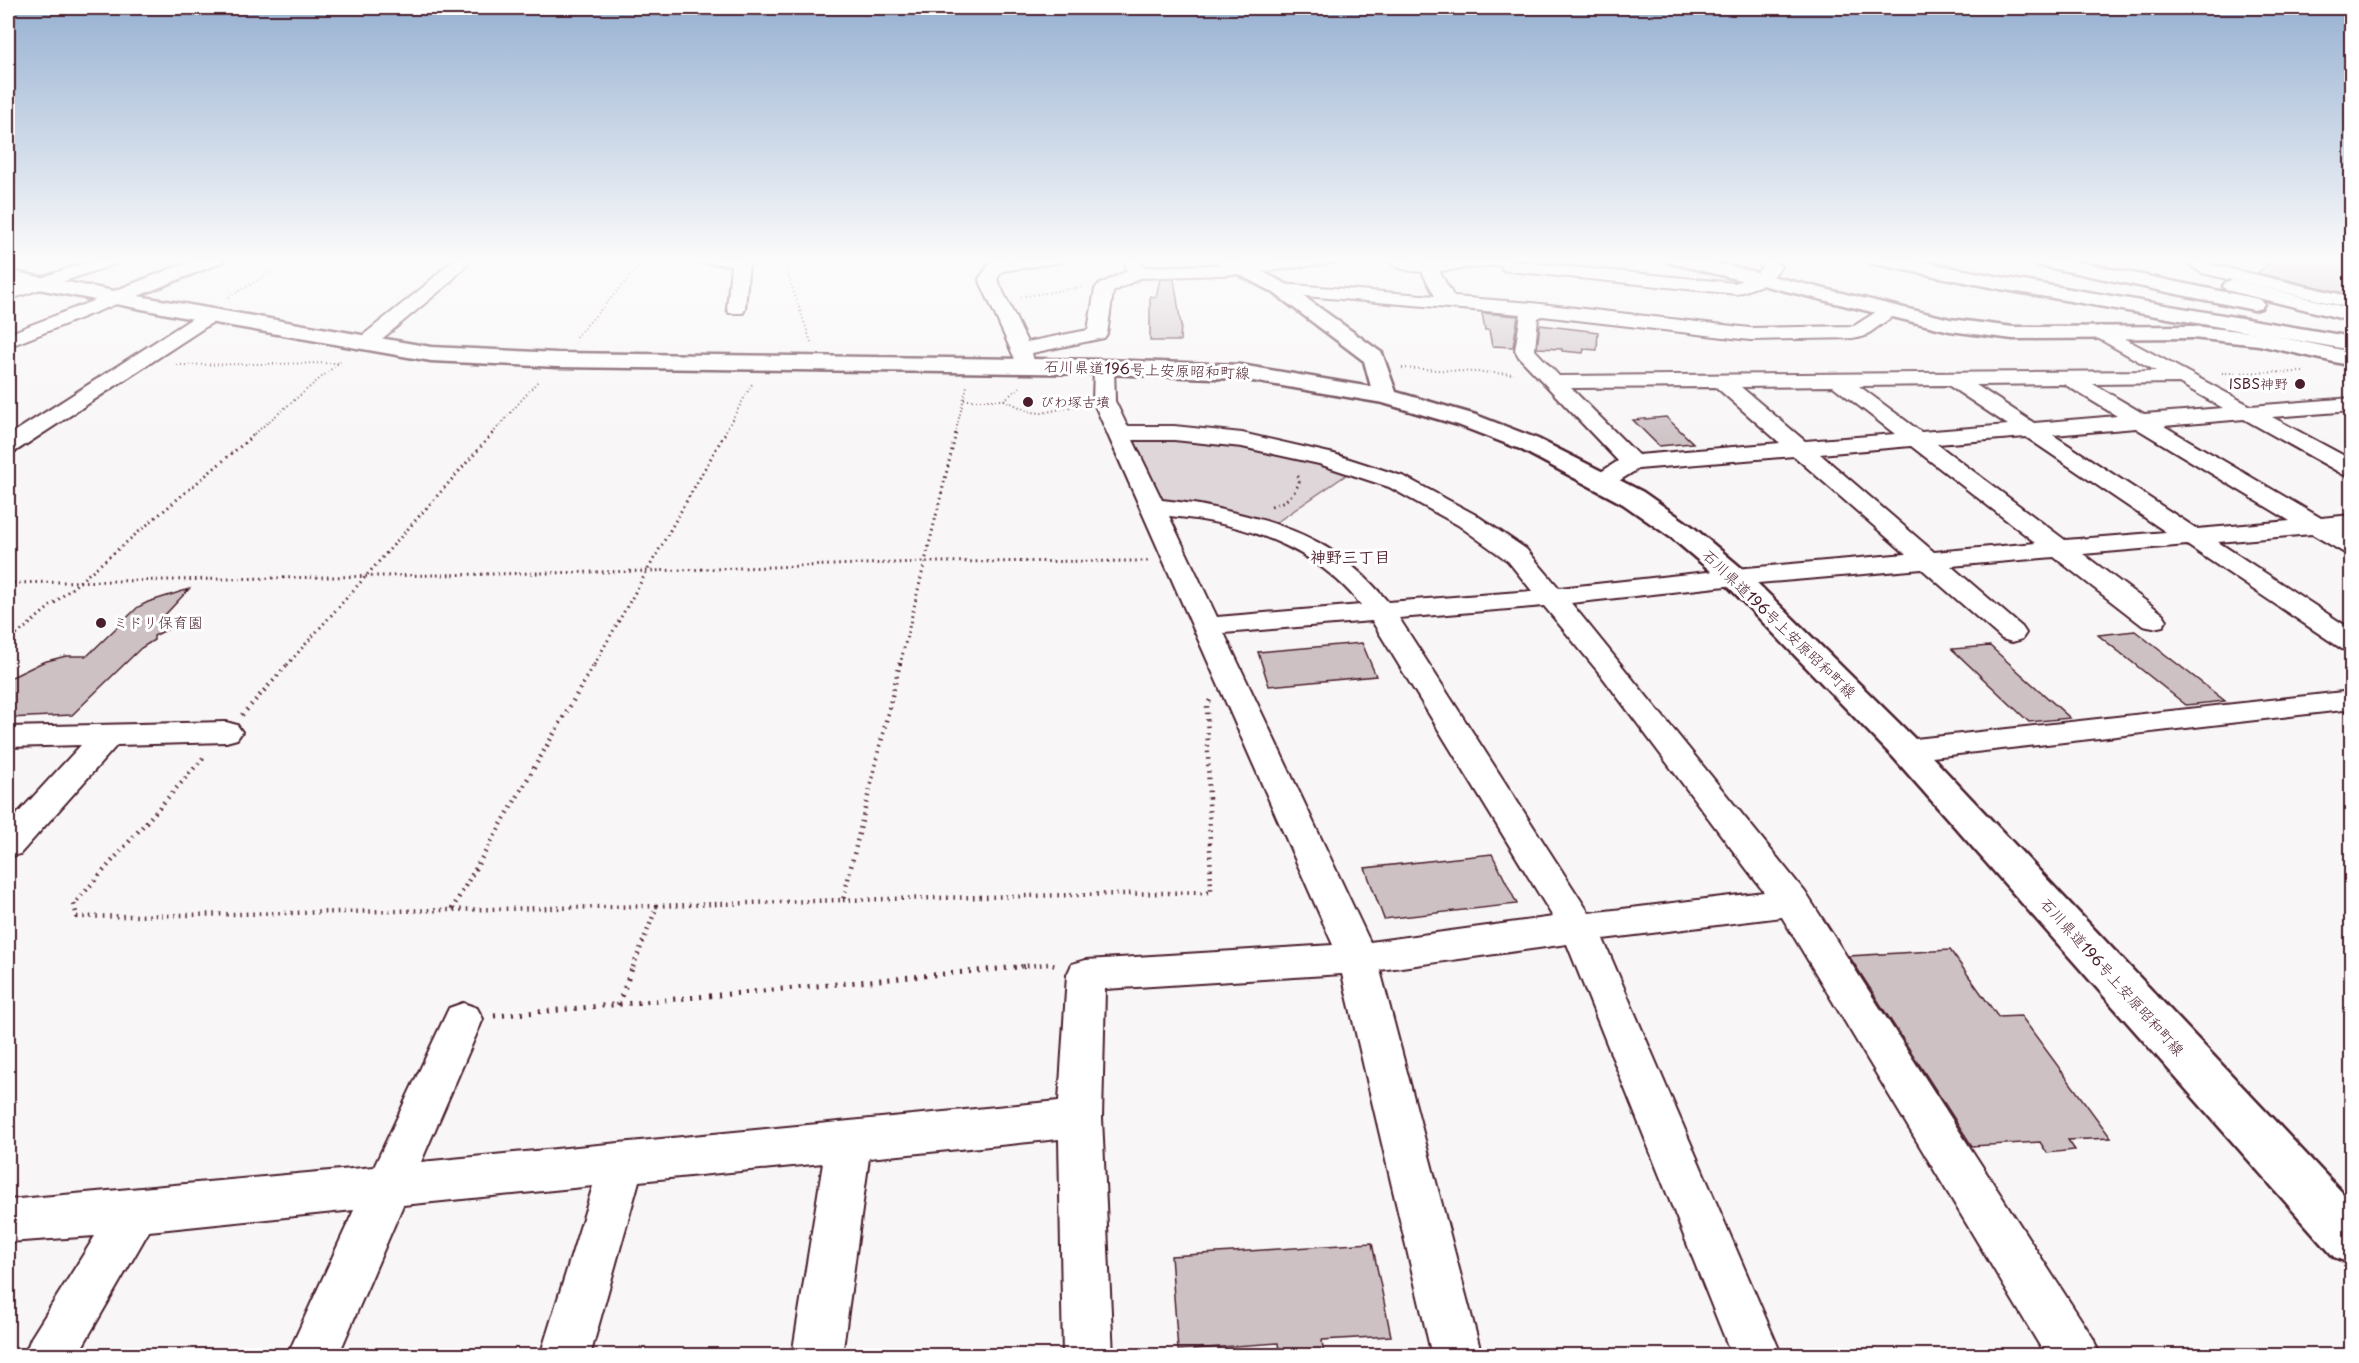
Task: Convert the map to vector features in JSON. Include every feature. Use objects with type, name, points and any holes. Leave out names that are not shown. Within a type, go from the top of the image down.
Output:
[{"type":"main road","name":"石川県道196号上安原昭和町線","points":[[236,322],[431,354],[557,360],[972,366],[1022,357],[1104,367],[1241,372],[1386,396],[1467,420],[1529,444],[1633,498],[1675,527],[1734,577],[1906,750],[2352,1240]]},
{"type":"main road","points":[[1325,322],[1374,358],[1386,396]]},
{"type":"main road","points":[[1936,322],[2013,333],[2192,332],[2259,339],[2352,359]]},
{"type":"main road","points":[[2223,322],[2352,344]]},
{"type":"main road","points":[[2293,322],[2352,334]]},
{"type":"street","points":[[8,341],[56,322]]},
{"type":"street","points":[[8,446],[196,322]]},
{"type":"street","points":[[364,344],[390,322]]},
{"type":"street","points":[[1007,322],[1022,357],[1097,334],[1099,322]]},
{"type":"street","points":[[1528,322],[1525,350],[1550,379],[1632,462]]},
{"type":"street","points":[[1672,322],[1750,334],[1858,332],[1874,322]]},
{"type":"street","points":[[2102,332],[2352,470]]},
{"type":"street","points":[[1104,367],[1104,401],[1358,958],[1457,1356]]},
{"type":"street","points":[[1550,379],[1722,381],[2179,375]]},
{"type":"street","points":[[2068,378],[2352,547]]},
{"type":"street","points":[[1837,379],[2153,620]]},
{"type":"street","points":[[1953,379],[2352,643]]},
{"type":"street","points":[[1722,381],[2013,633]]},
{"type":"street","points":[[1601,482],[1632,462],[2352,404]]},
{"type":"street","points":[[1118,433],[1174,433],[1242,440],[1326,459],[1397,482],[1467,520],[1517,555],[1553,597],[1792,902],[2075,1356]]},
{"type":"street","points":[[1153,508],[1177,507],[1260,525],[1312,547],[1342,568],[1364,589],[1380,611],[1579,928],[1756,1356]]},
{"type":"street","points":[[1207,626],[1553,597],[1734,577],[2352,522]]},
{"type":"street","points":[[1906,750],[2352,700]]},
{"type":"street","points":[[8,737],[226,732]]},
{"type":"street","points":[[8,845],[108,735]]},
{"type":"street","points":[[1088,1356],[1080,1118],[1086,975],[1358,958],[1792,902]]},
{"type":"street","points":[[312,1356],[464,1019]]},
{"type":"street","points":[[8,1221],[388,1187],[1080,1118]]},
{"type":"street","points":[[817,1356],[849,1141]]},
{"type":"street","points":[[565,1356],[622,1163]]},
{"type":"street","points":[[49,1356],[136,1211]]},
{"type":"path","points":[[591,322],[369,575],[74,904],[77,917],[1211,892],[1207,706],[1212,695]]},
{"type":"path","points":[[806,322],[817,363]]},
{"type":"path","points":[[8,642],[338,363],[364,344]]},
{"type":"path","points":[[130,365],[338,363]]},
{"type":"path","points":[[452,910],[650,571],[764,363]]},
{"type":"path","points":[[843,900],[972,366]]},
{"type":"path","points":[[1377,366],[1550,379]]},
{"type":"path","points":[[2179,375],[2305,372]]},
{"type":"path","points":[[964,400],[1004,400],[1031,412],[1042,413],[1104,401]]},
{"type":"path","points":[[1268,506],[1288,500],[1296,492],[1300,479],[1290,469]]},
{"type":"path","points":[[8,583],[650,571],[923,562],[1152,561]]},
{"type":"path","points":[[618,1005],[657,906]]},
{"type":"path","points":[[464,1019],[1048,964],[1086,975]]},
{"type":"shaded area","points":[[1140,438],[1193,441],[1246,448],[1349,473],[1274,524],[1165,500],[1159,496],[1134,443]]},
{"type":"building","points":[[1150,322],[1180,322],[1180,341],[1150,341]]},
{"type":"building","points":[[1484,322],[1517,322],[1513,347],[1492,346],[1489,330],[1485,330]]},
{"type":"building","points":[[1540,325],[1598,332],[1597,350],[1584,349],[1583,353],[1537,348]]},
{"type":"building","points":[[1666,417],[1693,443],[1659,446],[1633,420]]},
{"type":"building","points":[[189,589],[164,616],[168,629],[154,636],[154,640],[141,648],[72,715],[8,718],[8,679],[43,662],[66,656],[87,656],[138,607]]},
{"type":"building","points":[[2135,631],[2225,701],[2186,705],[2098,635]]},
{"type":"building","points":[[1362,643],[1376,676],[1269,686],[1258,652]]},
{"type":"building","points":[[1990,646],[2070,718],[2029,722],[1952,649]]},
{"type":"building","points":[[1492,854],[1517,904],[1384,919],[1365,868]]},
{"type":"building","points":[[1950,950],[1998,1017],[2021,1016],[2111,1138],[2068,1140],[2075,1150],[2047,1153],[2040,1142],[1972,1146],[1849,956]]},
{"type":"building","points":[[1372,1243],[1391,1336],[1322,1340],[1324,1356],[1280,1356],[1278,1343],[1178,1350],[1171,1256]]},
{"type":"place","name":"ISBS神野","points":[[2300,384]]},
{"type":"place","name":"びわ塚古墳","points":[[1028,402]]},
{"type":"place","name":"ミドリ保育園","points":[[101,623]]},
{"type":"district","name":"神野三丁目","points":[[1350,557]]}]
